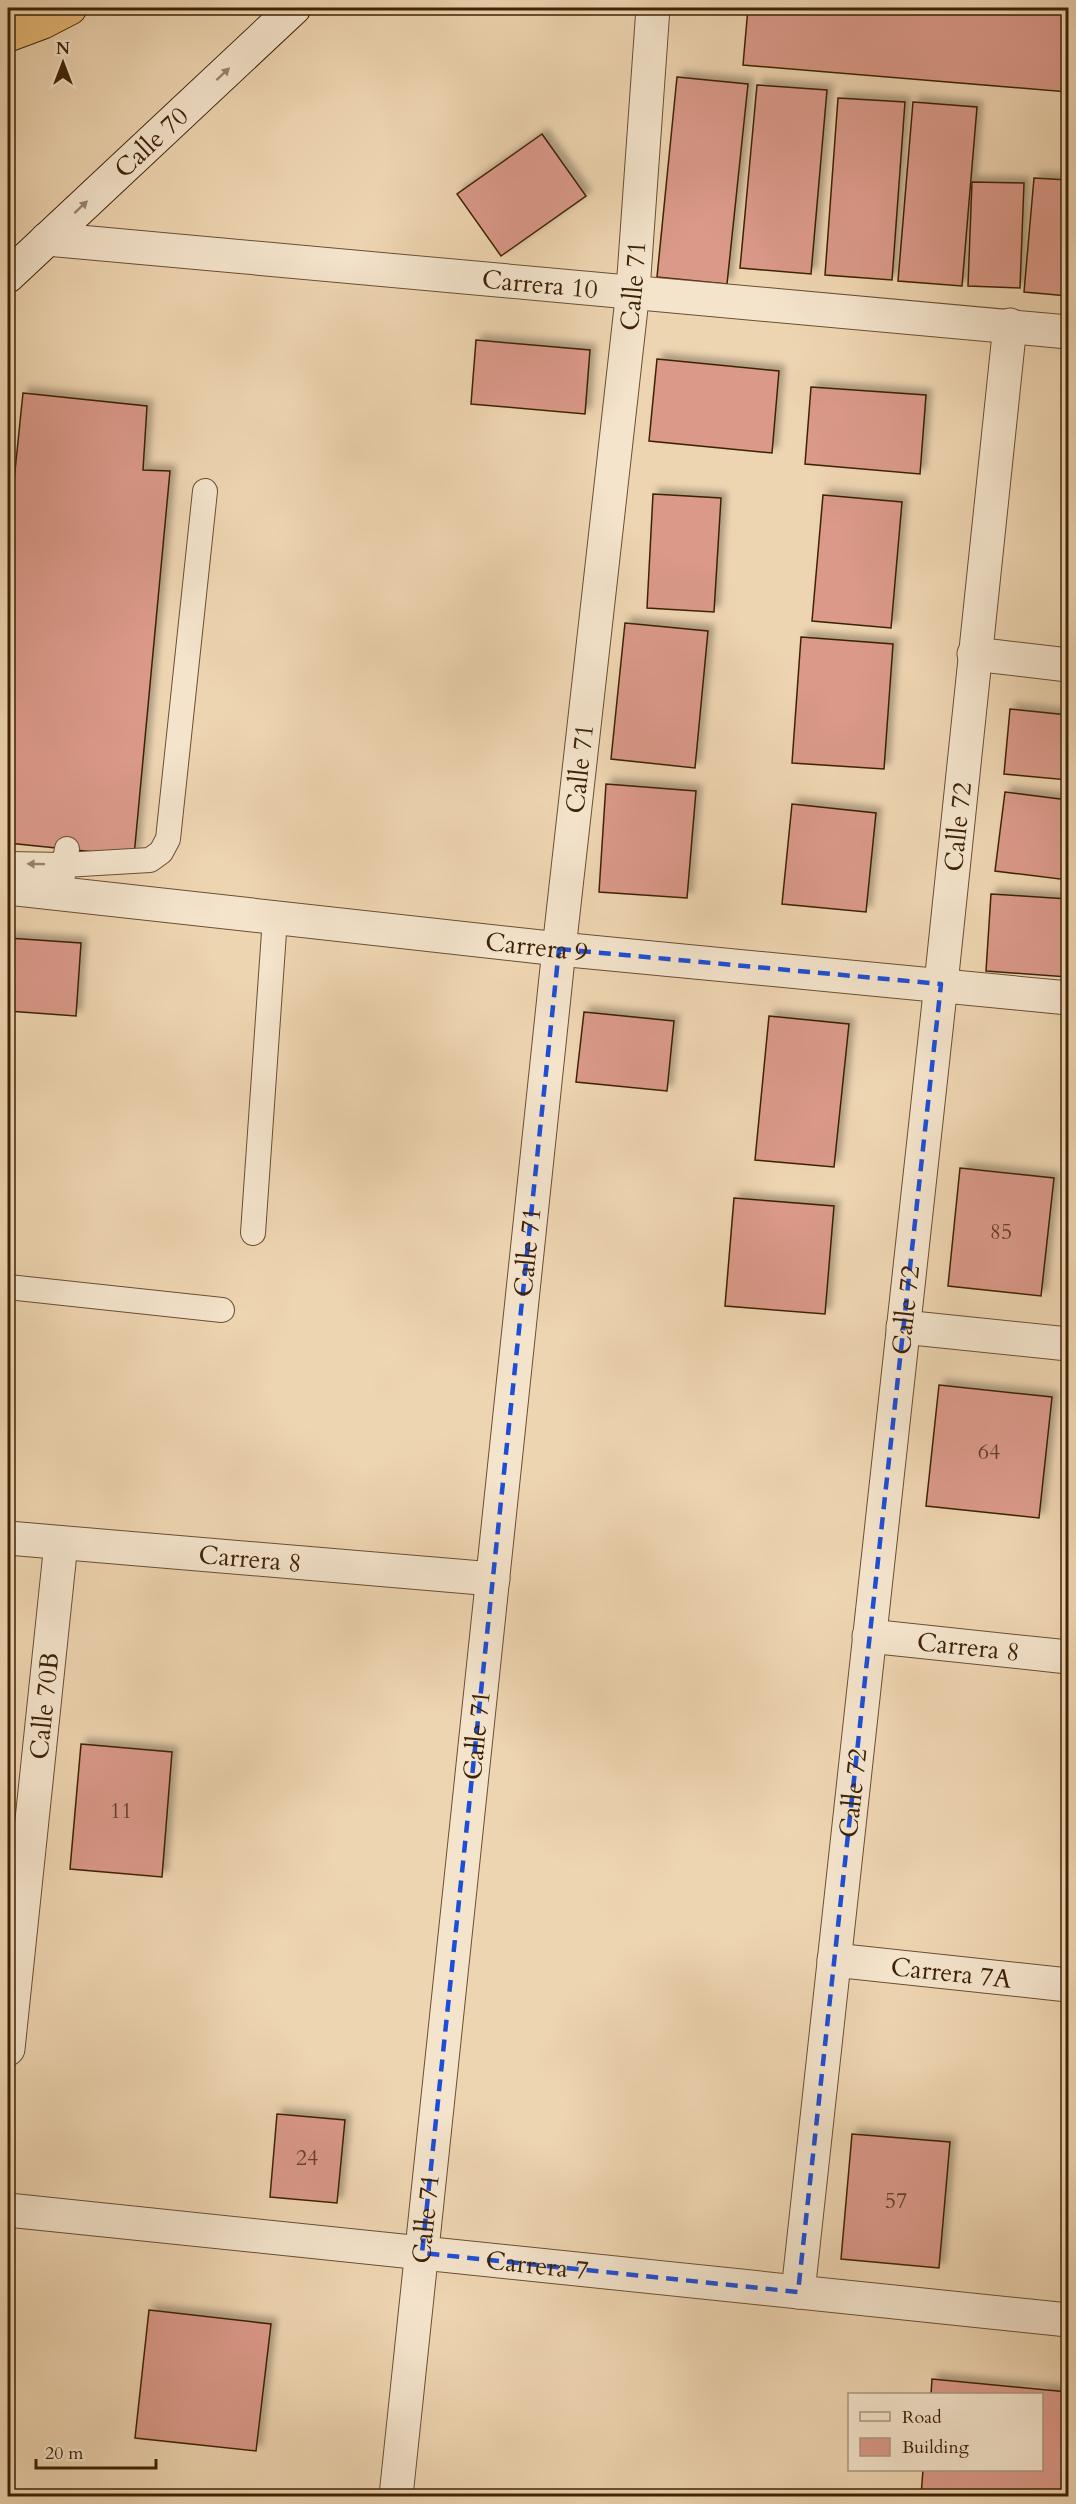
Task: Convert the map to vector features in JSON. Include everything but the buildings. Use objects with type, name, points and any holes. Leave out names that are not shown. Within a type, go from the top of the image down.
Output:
[{"type":"highway","points":[[8,35],[43,22],[70,8]]},
{"type":"street","name":"Calle 70","points":[[8,276],[294,8]]},
{"type":"street","name":"Calle 71","points":[[396,2496],[559,949],[633,290],[653,8]]},
{"type":"street","name":"Carrera 10","points":[[47,239],[633,290],[1068,332]]},
{"type":"street","name":"Calle 72","points":[[798,2292],[941,984],[1010,325]]},
{"type":"street","points":[[974,654],[1068,665]]},
{"type":"street","name":"Carrera 9","points":[[8,888],[64,869],[275,918],[559,949],[1068,998]]},
{"type":"street","points":[[903,1327],[1068,1344]]},
{"type":"street","name":"Carrera 8","points":[[8,1538],[493,1579]]},
{"type":"street","name":"Calle 70B","points":[[8,2049],[61,1543]]},
{"type":"street","name":"Carrera 8","points":[[869,1636],[1068,1658]]},
{"type":"street","name":"Carrera 7A","points":[[834,1960],[1068,1985]]},
{"type":"street","name":"Carrera 7","points":[[8,2210],[1068,2320]]},
{"type":"lane","points":[[8,864],[64,869],[150,860],[161,852],[168,839],[205,491]]},
{"type":"lane","points":[[253,1233],[275,918]]},
{"type":"lane","points":[[8,1287],[222,1310]]},
{"type":"highlighted area","points":[[559,949],[941,984],[798,2292],[422,2253]]}]
